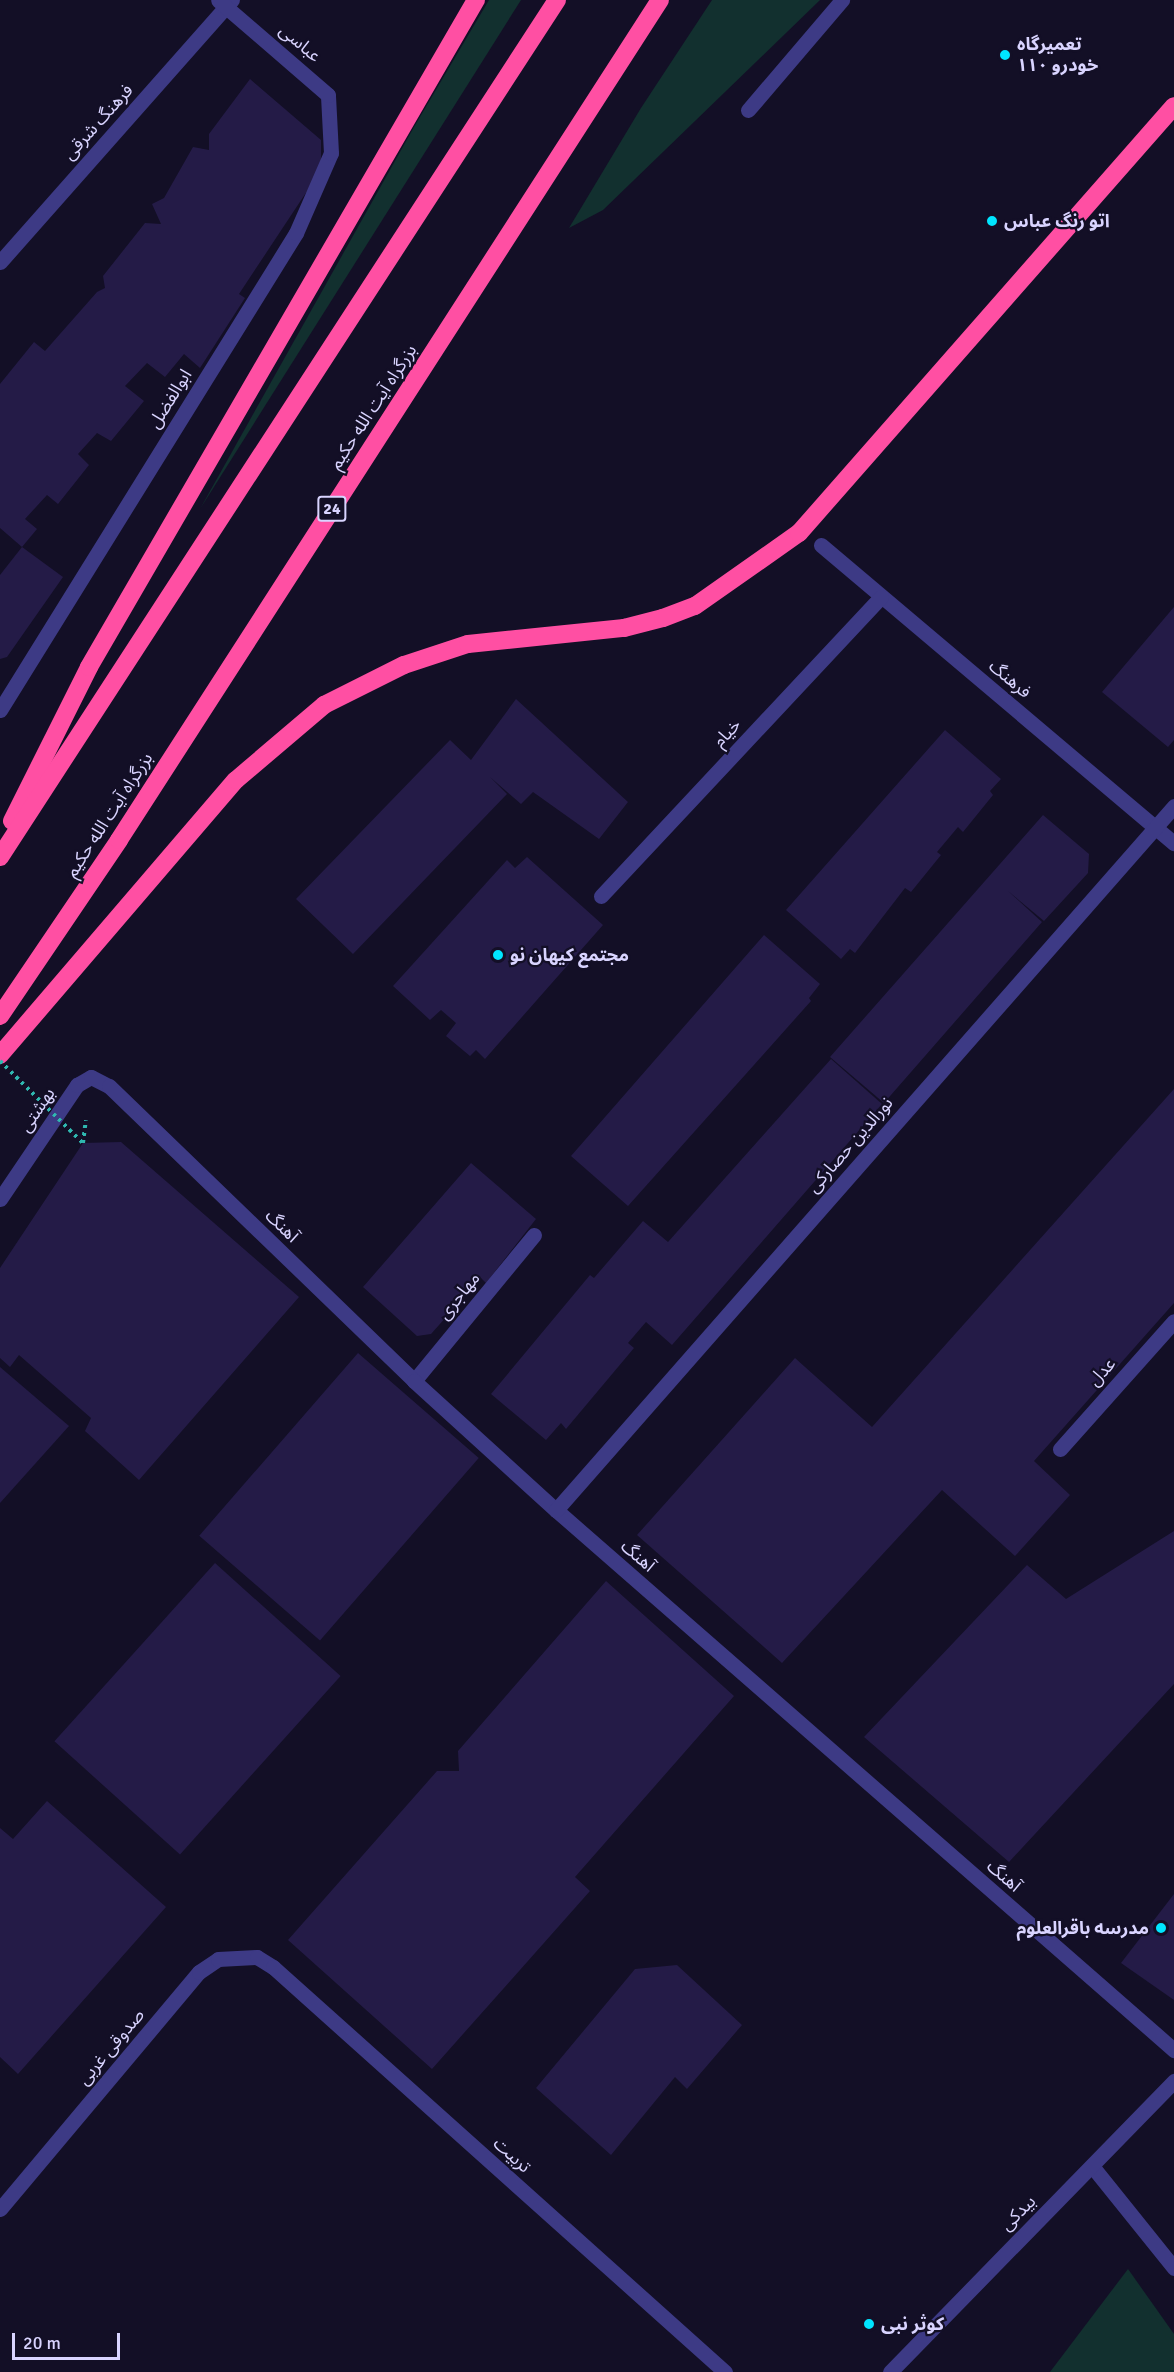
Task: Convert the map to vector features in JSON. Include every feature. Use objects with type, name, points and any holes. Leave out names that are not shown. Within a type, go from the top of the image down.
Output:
[{"type":"highway","points":[[0,844],[89,667],[476,0]]},
{"type":"highway","points":[[0,857],[558,0]]},
{"type":"highway","name":"بزرگراه آیت الله حکیم","points":[[0,1016],[119,840],[660,0]]},
{"type":"highway","points":[[0,1055],[236,780],[324,705],[404,665],[468,644],[624,628],[663,618],[695,606],[799,533],[1174,106]]},
{"type":"street","points":[[748,110],[842,0]]},
{"type":"street","name":"عباسی","points":[[226,2],[328,95]]},
{"type":"street","name":"فرهنگ شرقی","points":[[0,262],[226,2]]},
{"type":"street","name":"ابوالفضل","points":[[0,710],[296,233],[331,153],[328,95]]},
{"type":"street","name":"فرهنگ","points":[[821,545],[1174,843]]},
{"type":"street","name":"خیام","points":[[601,896],[881,597]]},
{"type":"street","name":"نورالدین حصارکی","points":[[556,1510],[1174,806]]},
{"type":"street","name":"آهنگ","points":[[91,1077],[110,1086],[414,1381],[556,1510],[1174,2050]]},
{"type":"street","name":"بهشتی","points":[[0,1199],[77,1085],[91,1077]]},
{"type":"street","name":"مهاجری","points":[[414,1381],[534,1234]]},
{"type":"street","name":"عدل","points":[[1060,1449],[1174,1321]]},
{"type":"street","name":"صدوقی غربی","points":[[0,2209],[199,1972],[218,1959],[240,1955],[257,1957],[273,1967]]},
{"type":"street","name":"تربیت","points":[[273,1967],[725,2372]]},
{"type":"street","name":"بیدکی","points":[[890,2372],[1174,2081]]},
{"type":"street","points":[[1092,2166],[1174,2268]]},
{"type":"path","points":[[0,1061],[83,1143]]},
{"type":"green space","points":[[489,0],[521,0],[200,509],[414,127]]},
{"type":"green space","points":[[712,0],[820,0],[603,210],[569,228],[641,108]]},
{"type":"green space","points":[[1128,2269],[1174,2334],[1174,2372],[1050,2372]]},
{"type":"building","points":[[250,79],[321,140],[321,170],[239,294],[245,298],[200,368],[184,354],[165,377],[147,363],[125,386],[144,401],[111,441],[97,433],[78,454],[89,465],[58,504],[47,495],[25,519],[37,529],[22,547],[0,528],[0,384],[34,342],[45,351],[97,292],[105,288],[103,276],[145,223],[161,224],[152,204],[164,198],[193,147],[209,150],[209,134]]},
{"type":"building","points":[[22,547],[63,577],[7,657],[0,659],[0,575]]},
{"type":"building","points":[[1174,607],[1174,740],[1168,747],[1102,692]]},
{"type":"building","points":[[516,699],[628,802],[599,839],[533,792],[521,804],[490,777],[507,794],[353,954],[296,899],[450,740],[471,760]]},
{"type":"building","points":[[945,730],[1001,779],[990,791],[993,795],[963,832],[958,827],[937,852],[941,855],[911,892],[905,888],[855,953],[850,949],[841,959],[786,910]]},
{"type":"building","points":[[1043,815],[1089,854],[1088,873],[1044,921],[1008,891],[1042,922],[884,1103],[830,1057]]},
{"type":"building","name":"مجتمع کیهان نو","points":[[527,857],[603,925],[485,1059],[476,1050],[470,1056],[446,1036],[456,1023],[441,1010],[430,1020],[393,986],[507,860],[515,868]]},
{"type":"building","points":[[764,935],[820,984],[809,998],[811,1001],[628,1206],[571,1156]]},
{"type":"building","points":[[831,1059],[882,1104],[672,1345],[646,1322],[628,1343],[634,1348],[566,1429],[561,1423],[546,1440],[491,1394],[590,1275],[594,1278],[643,1221],[668,1242]]},
{"type":"building","points":[[1174,1089],[1174,1303],[1034,1461],[1070,1495],[1015,1556],[942,1490],[782,1663],[637,1535],[795,1358],[872,1427]]},
{"type":"building","points":[[121,1142],[299,1297],[139,1480],[85,1431],[91,1418],[19,1355],[10,1367],[0,1358],[0,1268],[83,1143]]},
{"type":"building","points":[[471,1163],[536,1219],[486,1283],[481,1278],[431,1334],[417,1336],[363,1287]]},
{"type":"building","points":[[358,1353],[479,1458],[320,1641],[199,1536]]},
{"type":"building","points":[[0,1367],[69,1426],[0,1503]]},
{"type":"building","points":[[1174,1531],[1174,1684],[1009,1862],[864,1737],[1027,1565],[1066,1599]]},
{"type":"building","points":[[215,1563],[341,1676],[180,1854],[54,1741]]},
{"type":"building","points":[[606,1581],[734,1696],[575,1877],[590,1891],[432,2069],[288,1940],[437,1771],[459,1771],[458,1751]]},
{"type":"building","points":[[47,1801],[166,1907],[18,2074],[0,2057],[0,1828],[13,1839]]},
{"type":"building","name":"مدرسه باقرالعلوم","points":[[1174,1894],[1174,2000],[1121,1963]]},
{"type":"building","points":[[677,1965],[742,2025],[687,2089],[675,2077],[611,2155],[536,2088],[635,1969]]},
{"type":"place","name":"تعمیرگاه خودرو ۱۱۰","points":[[1005,55]]},
{"type":"place","name":"اتو رنگ عباس","points":[[992,221]]},
{"type":"place","name":"مجتمع کیهان نو","points":[[498,955]]},
{"type":"place","name":"مدرسه باقرالعلوم","points":[[1161,1928]]},
{"type":"place","name":"کوثر نبی","points":[[869,2324]]}]
